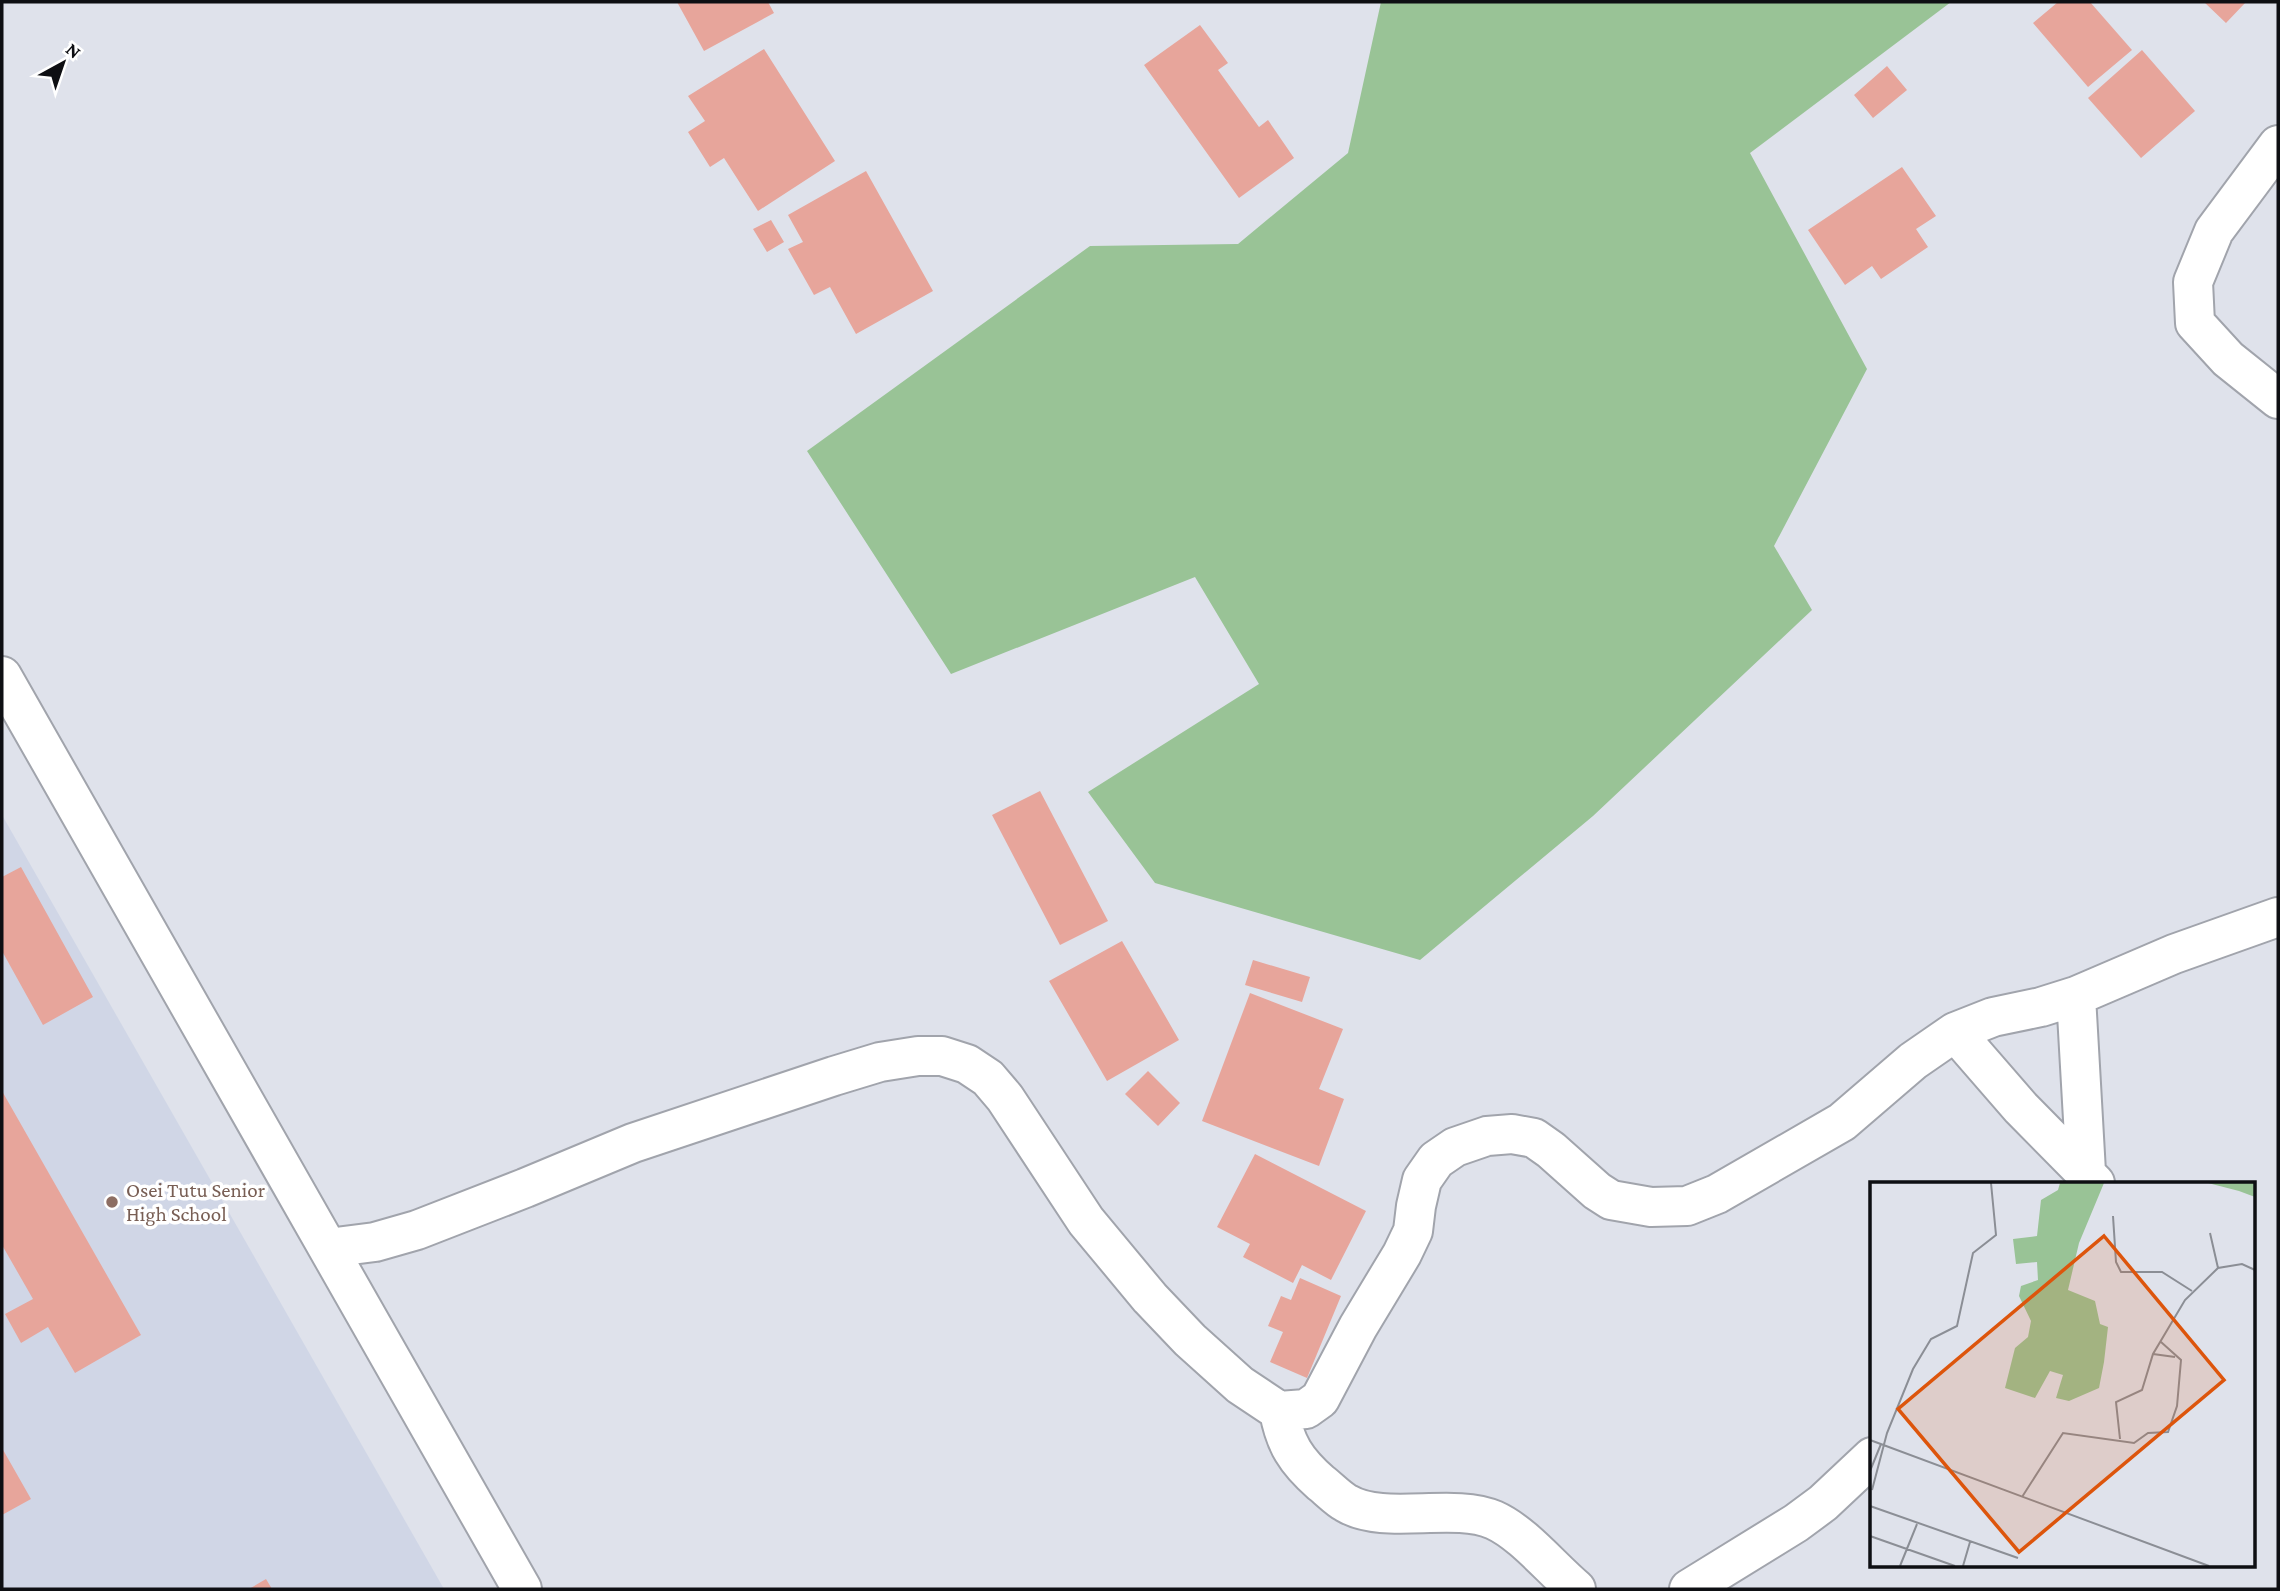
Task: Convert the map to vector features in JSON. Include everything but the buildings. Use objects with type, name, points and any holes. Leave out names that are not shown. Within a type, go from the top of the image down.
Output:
[{"type":"street","points":[[2278,145],[2214,231],[2193,282],[2195,323],[2228,359],[2278,399]]},
{"type":"street","points":[[2,676],[522,1589]]},
{"type":"street","points":[[328,1248],[375,1242],[418,1230],[633,1143],[834,1076],[880,1062],[918,1056],[943,1056],[967,1064],[988,1078],[1005,1098],[1086,1221],[1150,1298],[1190,1340],[1240,1385],[1279,1411],[1306,1409],[1320,1399],[1357,1327],[1402,1254],[1413,1231],[1422,1180],[1436,1160],[1455,1147],[1487,1136],[1513,1133],[1534,1138],[1611,1200],[1651,1206],[1686,1206],[1717,1194],[1842,1122],[1913,1061],[1955,1032],[1993,1017],[2076,996],[2174,954],[2278,916]]},
{"type":"street","points":[[2076,996],[2091,1178]]},
{"type":"street","points":[[1955,1032],[2021,1108],[2091,1178]]},
{"type":"street","points":[[1279,1411],[1283,1435],[1293,1453],[1306,1470],[1346,1504],[1371,1512],[1471,1514],[1494,1520],[1515,1534],[1576,1589]]},
{"type":"street","points":[[1689,1589],[1796,1523],[1823,1503],[1870,1459]]},
{"type":"shaded area","name":"Osei Tutu Senior High School","points":[[2,815],[444,1589],[2,1589]]},
{"type":"green space","points":[[1381,2],[1951,2],[1750,153],[1867,369],[1774,546],[1812,610],[1593,816],[1420,960],[1155,883],[1088,792],[1259,684],[1195,577],[951,674],[807,451],[1090,246],[1238,244],[1348,153]]},
{"type":"place","name":"Osei Tutu Senior High School","points":[[112,1202]]}]
